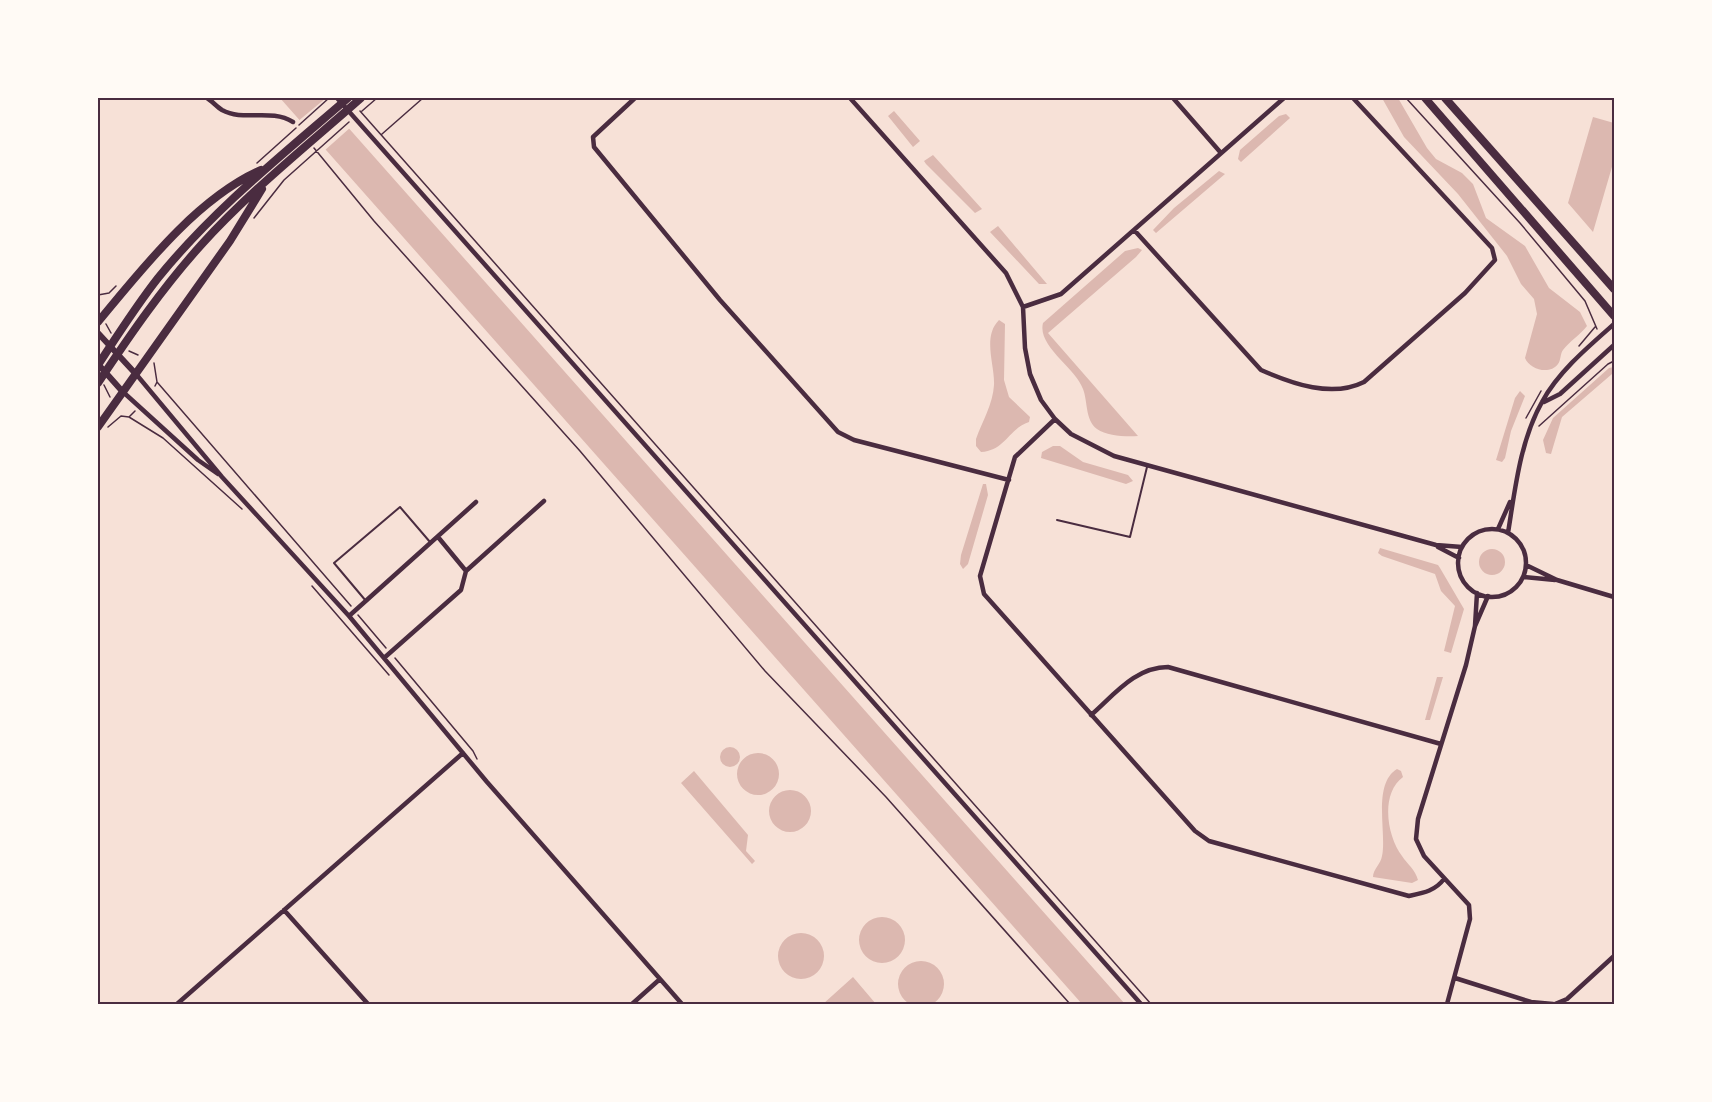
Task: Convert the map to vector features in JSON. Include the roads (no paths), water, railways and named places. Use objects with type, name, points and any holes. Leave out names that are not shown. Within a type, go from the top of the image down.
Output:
[{"type":"main road","points":[[98,364],[158,278],[196,235],[231,199],[348,98]]},
{"type":"main road","points":[[98,383],[129,337],[202,243],[267,181],[361,98]]},
{"type":"main road","points":[[1425,98],[1614,316]]},
{"type":"main road","points":[[1445,98],[1614,289]]},
{"type":"main road","points":[[98,322],[150,259],[188,222],[243,178],[271,165]]},
{"type":"main road","points":[[102,428],[134,372],[230,241],[267,181]]},
{"type":"street","points":[[207,98],[222,110],[234,114],[273,114],[292,122]]},
{"type":"street","points":[[337,98],[1141,1005]]},
{"type":"street","points":[[635,98],[600,128],[593,137],[594,147],[720,300],[838,432],[854,440],[1009,480]]},
{"type":"street","points":[[850,98],[1006,273],[1023,307],[1025,348],[1030,374],[1041,400],[1055,419],[1071,434],[1096,449],[1147,465],[1436,545],[1462,547]]},
{"type":"street","points":[[1173,98],[1221,153]]},
{"type":"street","points":[[1023,307],[1061,294],[1284,98]]},
{"type":"street","points":[[1135,231],[1262,370],[1286,381],[1326,389],[1349,389],[1364,382],[1465,293],[1495,260],[1492,248],[1353,98]]},
{"type":"street","points":[[1498,529],[1511,498],[1527,440],[1541,403],[1558,380],[1614,324]]},
{"type":"street","points":[[98,333],[134,372],[222,477],[349,616],[463,753],[682,1005]]},
{"type":"street","points":[[1541,403],[1560,394],[1614,345]]},
{"type":"street","points":[[98,364],[139,408],[198,460],[222,477]]},
{"type":"street","points":[[1055,419],[1015,456],[980,576],[984,594],[1195,831],[1209,841],[1409,896],[1432,889],[1444,879]]},
{"type":"street","points":[[1508,533],[1511,498]]},
{"type":"street","points":[[384,658],[461,590],[466,571],[544,501]]},
{"type":"street","points":[[349,616],[476,502]]},
{"type":"street","points":[[1489,529],[1498,529],[1508,533],[1520,543],[1526,565],[1523,577],[1505,594],[1488,596],[1477,593],[1462,578],[1459,558],[1462,547],[1474,534],[1489,529]]},
{"type":"street","points":[[438,537],[466,571]]},
{"type":"street","points":[[1436,545],[1459,558]]},
{"type":"street","points":[[1526,565],[1557,580],[1614,597]]},
{"type":"street","points":[[1523,577],[1557,580]]},
{"type":"street","points":[[1448,1005],[1470,919],[1469,905],[1424,856],[1416,839],[1418,819],[1466,665],[1475,626],[1477,593]]},
{"type":"street","points":[[1475,626],[1488,596]]},
{"type":"street","points":[[1091,715],[1138,674],[1154,667],[1168,668],[1442,744]]},
{"type":"street","points":[[177,1005],[463,753]]},
{"type":"street","points":[[284,910],[368,1005]]},
{"type":"street","points":[[1455,978],[1531,1002],[1554,1005],[1567,999],[1614,956]]},
{"type":"street","points":[[633,1005],[660,979]]},
{"type":"lane","points":[[1057,520],[1130,537],[1147,465]]},
{"type":"lane","points":[[366,601],[334,563],[400,507],[431,543]]}]
